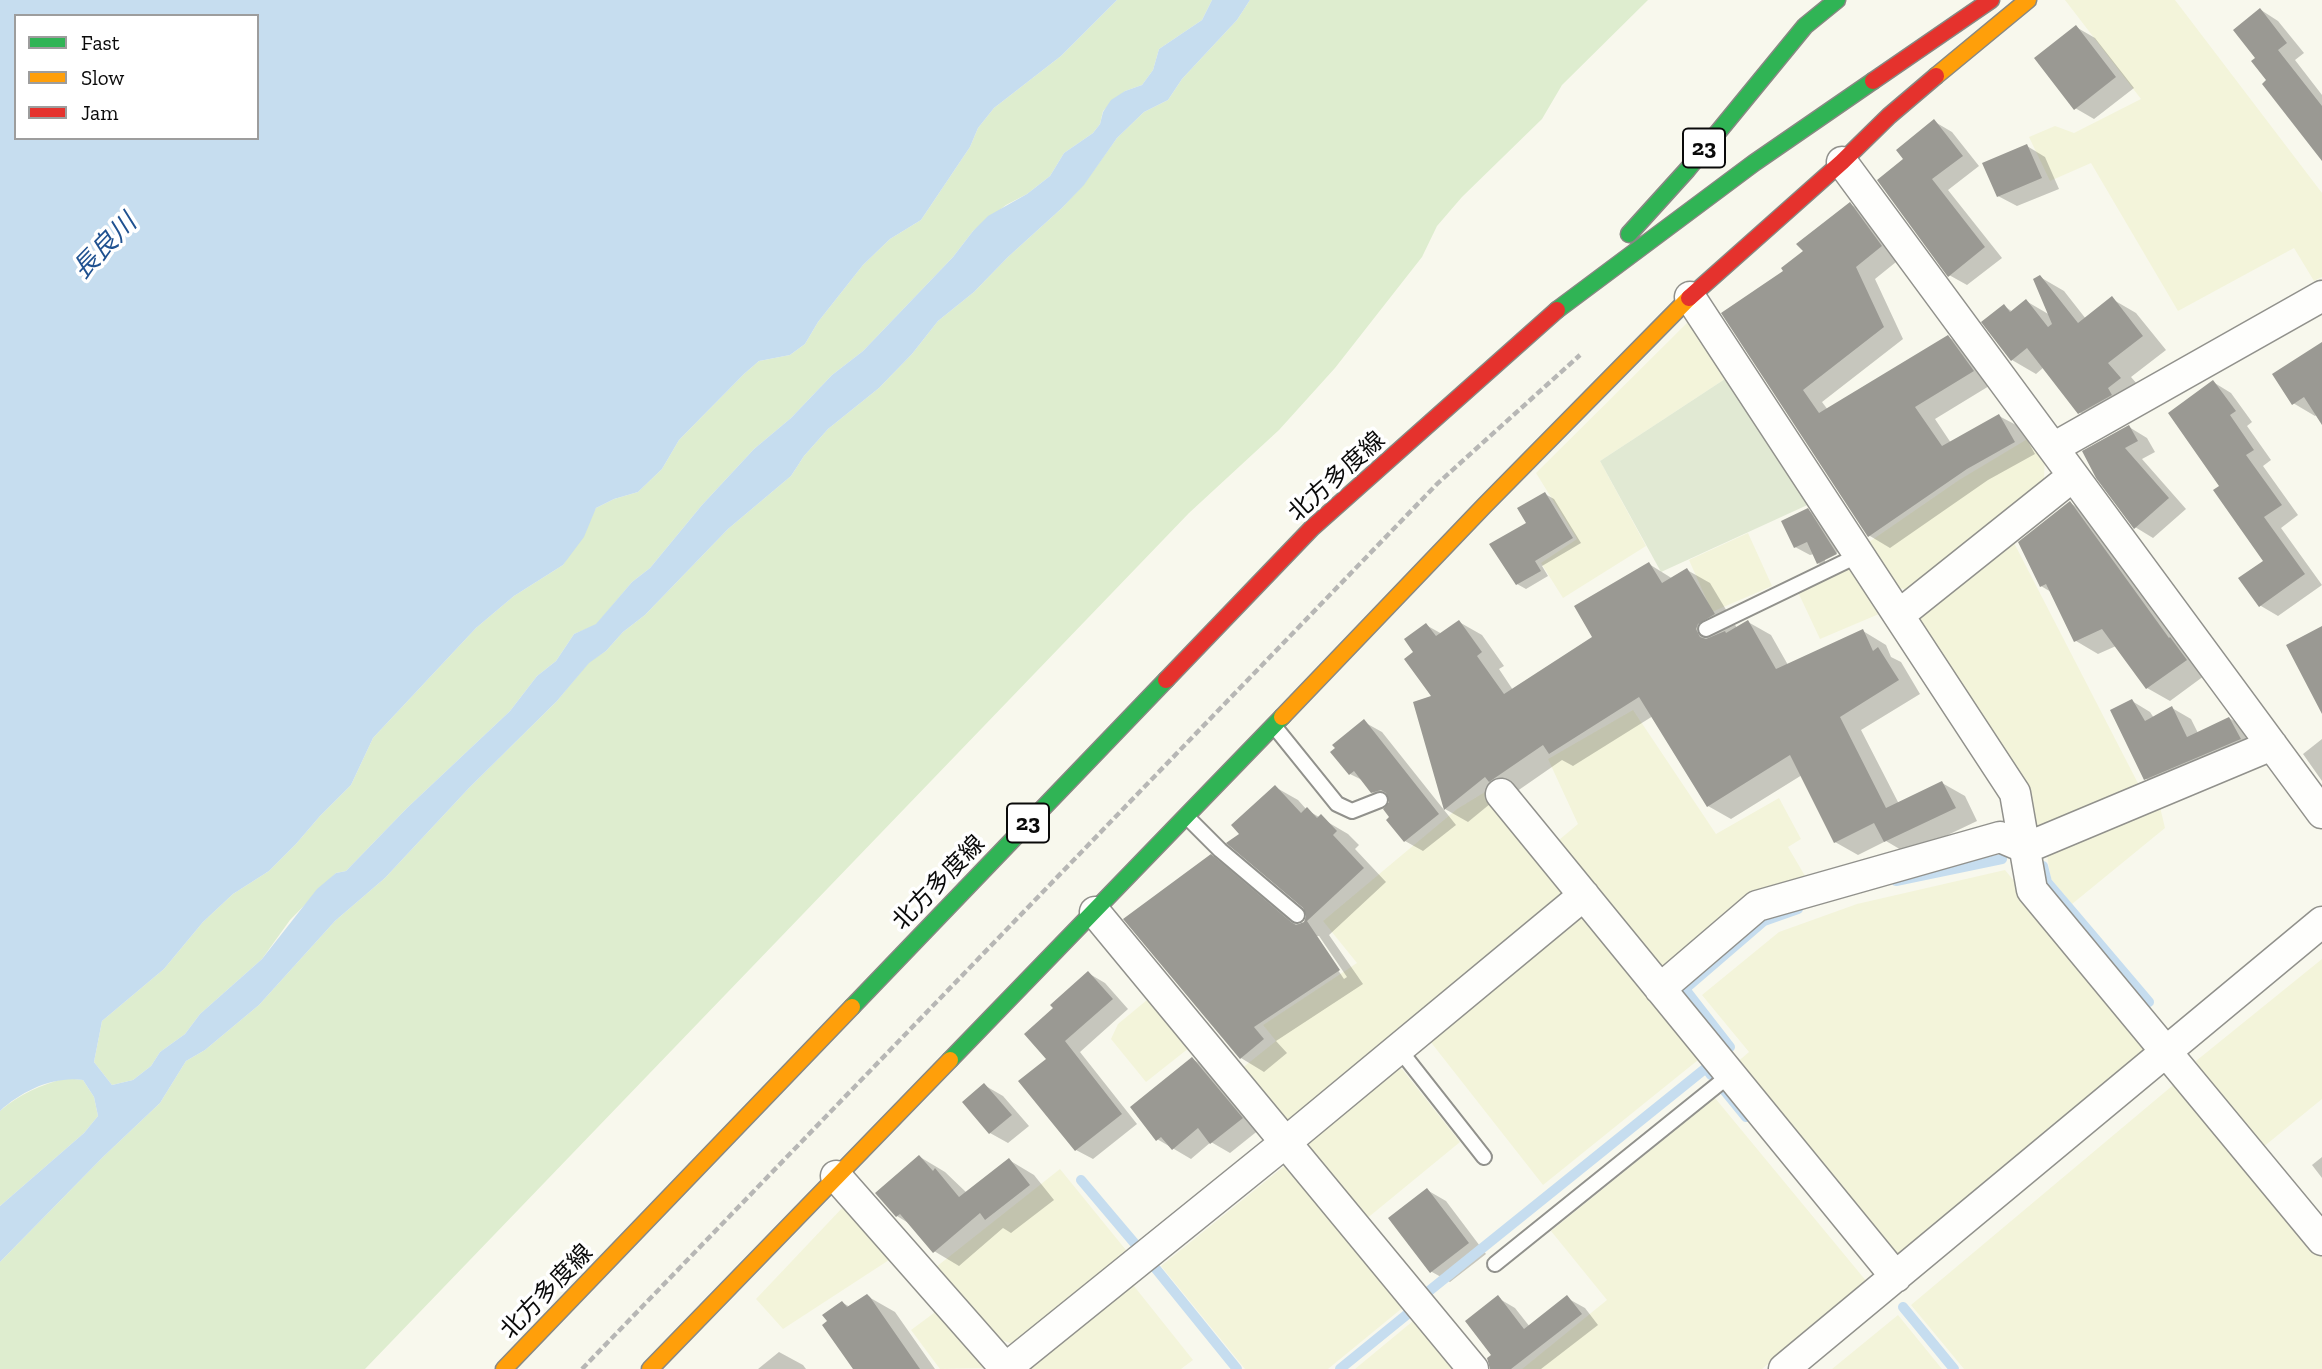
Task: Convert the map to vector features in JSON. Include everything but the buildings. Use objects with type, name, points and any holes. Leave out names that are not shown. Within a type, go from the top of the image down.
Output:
[{"type":"main road","name":"23","points":[[1572,298],[1687,170],[1805,26],[1837,0]]},
{"type":"main road","points":[[1572,298],[1754,163],[1991,0]]},
{"type":"main road","points":[[650,1369],[835,1176],[1095,912],[1484,506],[1690,297],[1842,162],[1889,116],[2028,0]]},
{"type":"main road","name":"北方多度線","points":[[504,1369],[1312,528],[1572,298]]},
{"type":"street","points":[[1842,162],[2322,813]]},
{"type":"street","points":[[2053,448],[2322,296]]},
{"type":"street","points":[[1690,297],[2015,793],[2032,890],[2322,1240]]},
{"type":"street","points":[[1899,615],[2073,476]]},
{"type":"street","points":[[1660,989],[1757,906],[2000,836],[2026,848],[2272,745]]},
{"type":"street","points":[[1501,794],[1896,1277]]},
{"type":"street","points":[[835,1176],[1005,1369],[1286,1142],[1584,895]]},
{"type":"street","points":[[1095,912],[1474,1369]]},
{"type":"street","points":[[1784,1369],[2322,922]]},
{"type":"lane","points":[[1706,629],[1859,555]]},
{"type":"lane","points":[[1273,725],[1337,804],[1352,811],[1380,800]]},
{"type":"lane","points":[[1186,816],[1220,850],[1297,915]]},
{"type":"lane","points":[[1399,1049],[1484,1157]]},
{"type":"lane","points":[[1495,1264],[1731,1074]]},
{"type":"path","points":[[582,1369],[1437,484],[1584,351]]},
{"type":"green space","points":[[1117,0],[1212,0],[1202,20],[1159,49],[1153,70],[1142,85],[1125,91],[1103,111],[1100,124],[1093,133],[1064,153],[1050,176],[973,231],[953,257],[863,351],[832,375],[791,418],[754,449],[702,505],[650,568],[632,582],[596,625],[574,634],[556,661],[537,676],[510,711],[407,808],[346,871],[336,873],[290,920],[262,959],[200,1014],[185,1034],[160,1052],[151,1066],[133,1080],[112,1085],[94,1062],[102,1021],[164,969],[203,922],[233,894],[269,871],[296,844],[351,785],[373,738],[476,628],[514,596],[563,565],[596,508],[638,492],[662,469],[679,440],[759,361],[790,355],[805,344],[818,322],[863,265],[890,239],[921,220],[970,147],[978,128],[994,108],[1061,56]]},
{"type":"green space","points":[[1250,0],[1648,0],[1562,85],[1542,119],[1462,197],[1437,226],[1422,257],[1335,368],[1279,430],[1189,513],[365,1369],[0,1369],[0,1262],[160,1103],[186,1061],[205,1050],[259,1005],[335,921],[385,878],[469,788],[557,701],[589,662],[606,651],[623,632],[645,615],[728,529],[791,476],[804,456],[828,429],[879,388],[912,354],[938,321],[974,292],[1062,208],[1084,184],[1117,138],[1144,112],[1168,100],[1182,79],[1237,20]]},
{"type":"green space","points":[[2065,0],[2175,0],[2322,193],[2322,277],[2314,281],[2294,248],[2178,311],[2091,163],[2050,181],[2029,137],[2055,126],[2074,133],[2141,99]]},
{"type":"green space","points":[[1692,318],[1731,375],[1600,461],[1646,546],[1563,598],[1541,563],[1577,539],[1536,473]]},
{"type":"green space","points":[[1731,375],[1814,502],[1661,572],[1600,461]]},
{"type":"green space","points":[[2034,435],[2045,449],[2044,480],[1910,590],[1899,588],[1869,542],[1959,480]]},
{"type":"green space","points":[[1748,533],[1772,586],[1712,612],[1689,560]]},
{"type":"green space","points":[[2011,537],[2143,793],[2033,833],[1919,624],[1923,609]]},
{"type":"green space","points":[[1844,566],[1862,572],[1886,611],[1820,639],[1797,590]]},
{"type":"green space","points":[[1633,710],[1716,834],[1779,798],[1801,839],[1788,847],[1808,881],[1659,974],[1553,845],[1578,824],[1548,759]]},
{"type":"green space","points":[[1485,792],[1567,890],[1298,1120],[1283,1121],[1241,1069],[1276,1041],[1263,1025],[1357,963],[1323,921],[1457,809]]},
{"type":"green space","points":[[2160,807],[2165,828],[2072,904],[2051,879],[2047,855]]},
{"type":"green space","points":[[2005,870],[2145,1041],[2145,1053],[1903,1255],[1888,1252],[1735,1064],[1749,1052],[1702,995],[1779,932],[1857,904]]},
{"type":"green space","points":[[1581,917],[1592,921],[1703,1056],[1543,1185],[1426,1036],[1574,918]]},
{"type":"green space","points":[[2322,959],[2322,1099],[2262,1148],[2191,1065]]},
{"type":"green space","points":[[1153,995],[1194,1044],[1146,1082],[1111,1039],[1118,1024]]},
{"type":"green space","points":[[1395,1067],[1402,1069],[1460,1142],[1365,1220],[1307,1149],[1310,1138]]},
{"type":"green space","points":[[66,1078],[83,1080],[94,1097],[98,1116],[84,1133],[0,1206],[0,1111],[31,1091]]},
{"type":"green space","points":[[2178,1081],[2322,1256],[2322,1369],[1964,1369],[1911,1305]]},
{"type":"green space","points":[[1715,1098],[1867,1282],[1762,1369],[1522,1369],[1607,1300],[1551,1231]]},
{"type":"green space","points":[[1288,1163],[1406,1305],[1328,1369],[1245,1369],[1161,1266]]},
{"type":"green space","points":[[1060,1169],[1130,1255],[1016,1345],[984,1334],[931,1271]]},
{"type":"green space","points":[[844,1206],[889,1260],[783,1329],[756,1299]]},
{"type":"green space","points":[[1130,1281],[1193,1360],[1181,1369],[1027,1369]]},
{"type":"green space","points":[[938,1310],[987,1368],[940,1369],[911,1330]]},
{"type":"green space","points":[[1898,1315],[1942,1369],[1832,1369]]},
{"type":"green space","points":[[1419,1316],[1463,1369],[1355,1369]]},
{"type":"water","name":"長良川","points":[[0,0],[1117,0],[1061,56],[994,108],[978,128],[970,147],[921,220],[890,239],[863,265],[818,322],[805,344],[790,355],[759,361],[679,440],[662,469],[638,492],[596,508],[584,537],[563,565],[514,596],[476,628],[373,738],[351,785],[296,844],[269,871],[233,894],[203,922],[164,969],[102,1021],[94,1062],[112,1085],[133,1080],[151,1066],[160,1052],[185,1034],[200,1014],[262,959],[317,889],[336,873],[346,871],[407,808],[510,711],[537,676],[556,661],[574,634],[596,624],[632,582],[650,568],[702,505],[754,449],[791,418],[832,375],[863,351],[953,257],[988,216],[1027,194],[1050,176],[1064,153],[1093,133],[1111,100],[1142,85],[1153,70],[1159,49],[1202,20],[1212,0],[1250,0],[1237,20],[1182,79],[1168,100],[1144,112],[1117,138],[1084,185],[1062,208],[974,292],[938,321],[912,354],[879,388],[828,429],[804,456],[791,476],[728,529],[645,615],[589,663],[557,701],[469,788],[385,878],[335,921],[259,1005],[205,1050],[186,1061],[160,1103],[0,1262],[0,1206],[84,1133],[98,1116],[94,1097],[83,1080],[60,1080],[38,1086],[0,1111]]},
{"type":"waterway","points":[[1896,881],[2002,859]]},
{"type":"waterway","points":[[2043,866],[2047,882],[2149,1002]]},
{"type":"waterway","points":[[1730,1047],[1685,989],[1764,921],[1798,909]]},
{"type":"waterway","points":[[1429,1291],[1706,1068],[1711,1075]]},
{"type":"waterway","points":[[1724,1090],[1746,1117]]},
{"type":"waterway","points":[[1081,1180],[1136,1245]]},
{"type":"waterway","points":[[1159,1259],[1152,1264],[1237,1369]]},
{"type":"waterway","points":[[1903,1307],[1954,1369]]},
{"type":"waterway","points":[[1340,1369],[1410,1312]]},
{"type":"traffic: fast","points":[[1629,234],[1687,170],[1805,26],[1837,0]]},
{"type":"traffic: fast","points":[[1557,310],[1754,163],[1873,81]]},
{"type":"traffic: fast","points":[[852,1007],[1166,680]]},
{"type":"traffic: fast","points":[[950,1060],[1282,717]]},
{"type":"traffic: slow","points":[[1936,76],[2028,0]]},
{"type":"traffic: slow","points":[[1282,717],[1484,506],[1689,298]]},
{"type":"traffic: slow","points":[[504,1369],[852,1007]]},
{"type":"traffic: slow","points":[[650,1369],[950,1060]]},
{"type":"traffic: jam","points":[[1873,81],[1991,0]]},
{"type":"traffic: jam","points":[[1689,298],[1936,76]]},
{"type":"traffic: jam","points":[[1166,680],[1312,528],[1557,310]]}]
